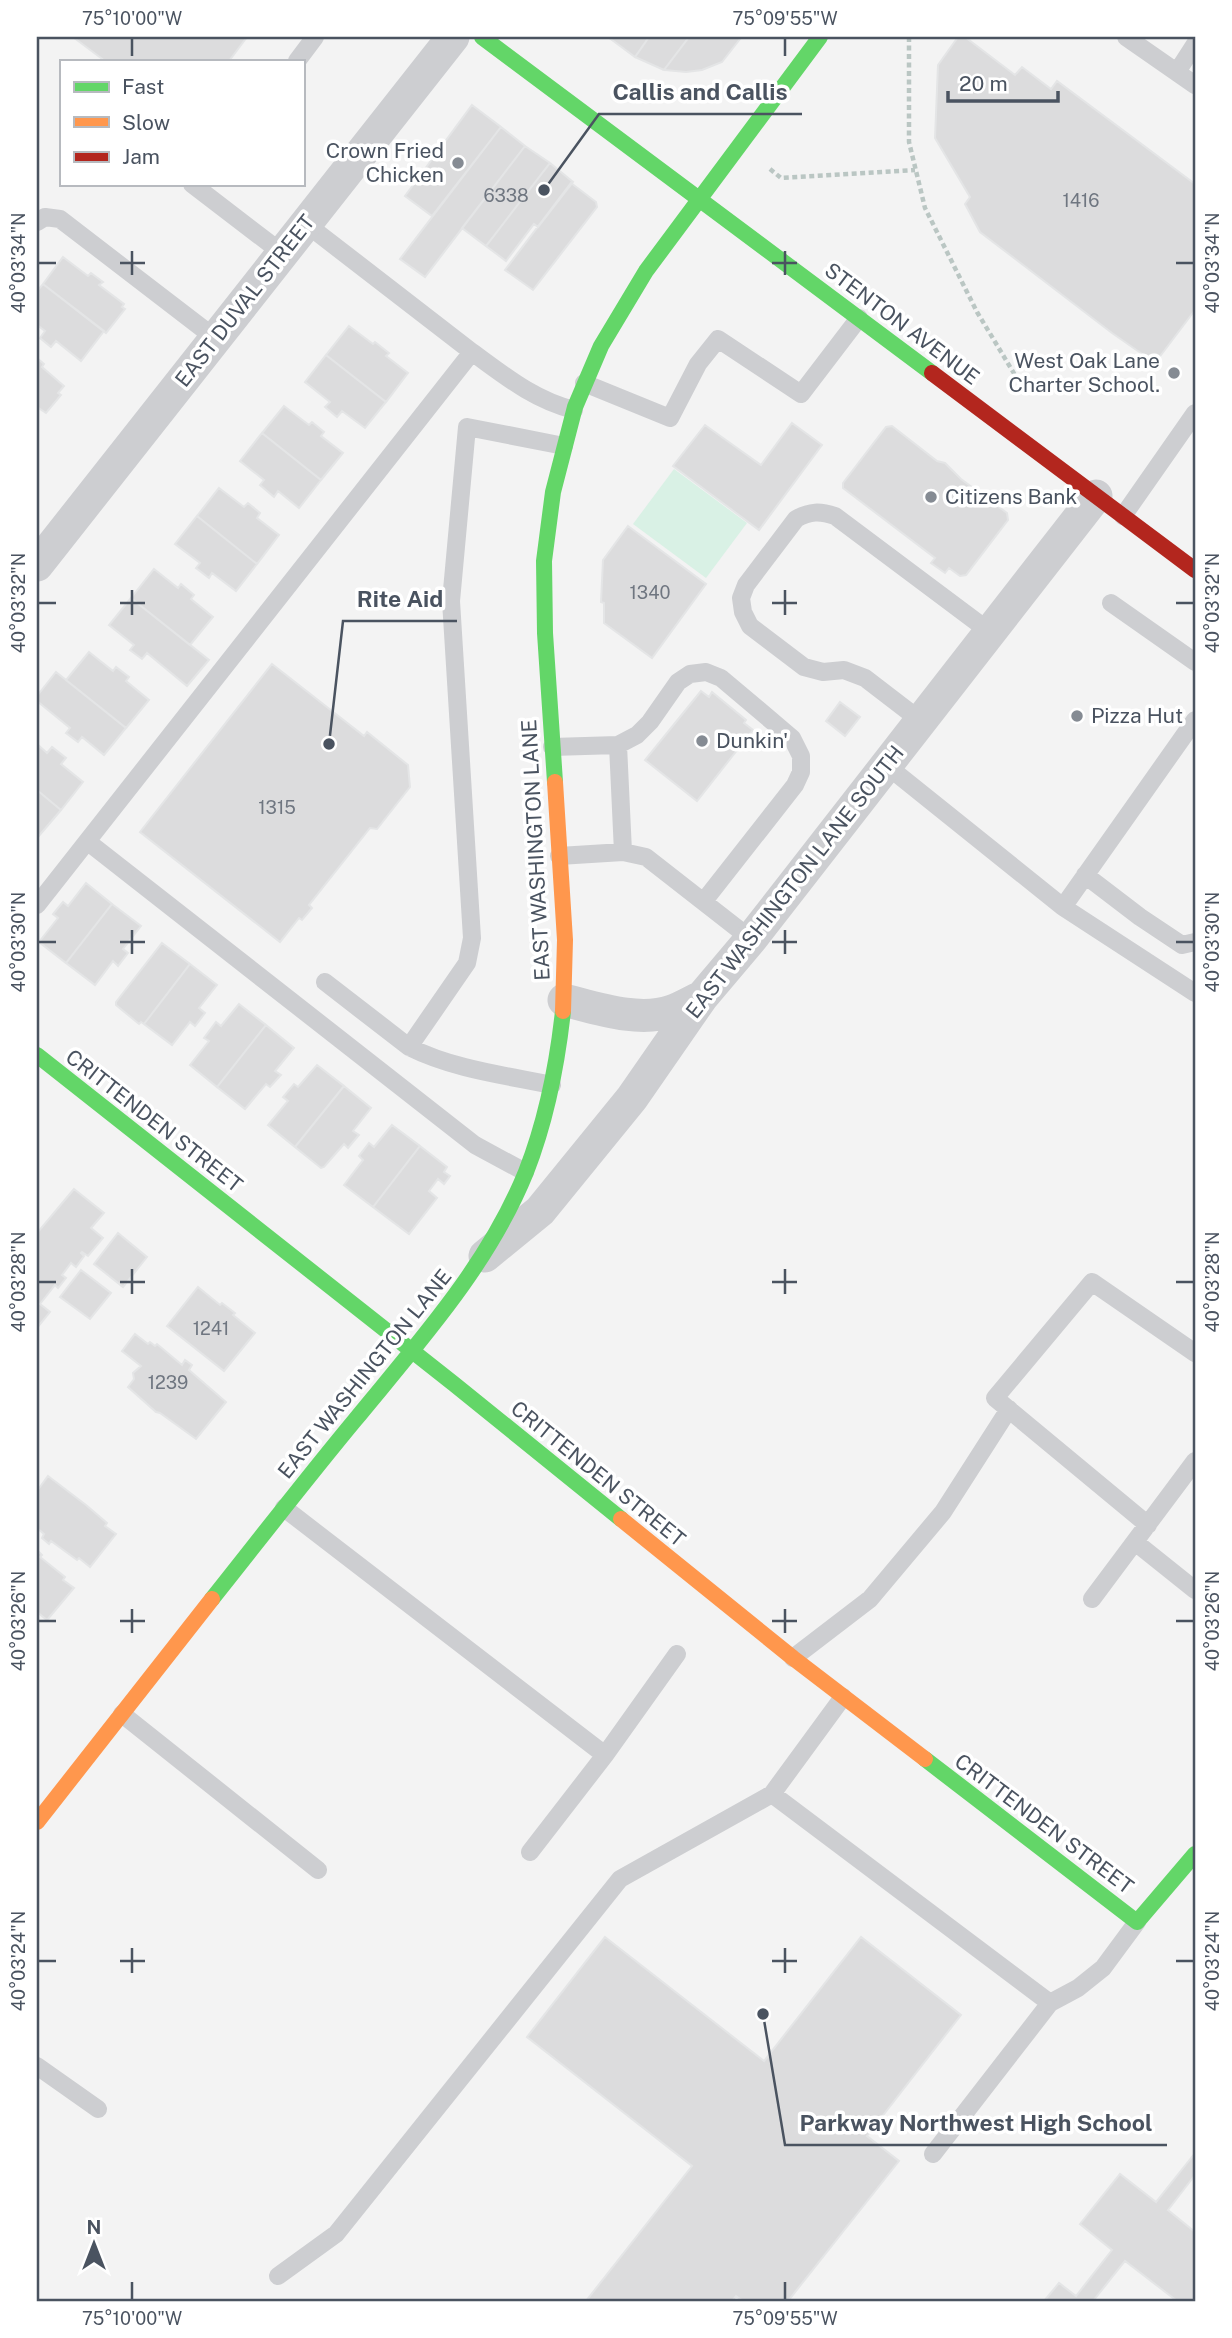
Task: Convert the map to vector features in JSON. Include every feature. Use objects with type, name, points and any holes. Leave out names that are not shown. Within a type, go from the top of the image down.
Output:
[{"type":"main road","name":"STENTON AVENUE","points":[[482,37],[511,51],[700,199],[1195,570]]},
{"type":"main road","name":"EAST WASHINGTON LANE","points":[[37,1822],[284,1508],[460,1291],[505,1219],[541,1128],[552,1085],[564,1000],[565,931],[545,645],[545,555],[550,505],[564,446],[584,383],[601,345],[622,309],[646,271],[820,37]]},
{"type":"main road","name":"CRITTENDEN STREET","points":[[37,1055],[793,1658],[1137,1922]]},
{"type":"main road","points":[[1137,1922],[1195,1854]]},
{"type":"street","name":"EAST DUVAL STREET","points":[[37,565],[453,37]]},
{"type":"street","name":"EAST WASHINGTON LANE SOUTH","points":[[483,1257],[540,1211],[632,1098],[702,997],[751,939],[1096,496]]},
{"type":"street","points":[[564,1000],[600,1009],[643,1015],[670,1012],[702,997]]},
{"type":"lane","points":[[298,60],[316,37]]},
{"type":"lane","points":[[1126,37],[1195,85]]},
{"type":"lane","points":[[1177,72],[1195,44]]},
{"type":"lane","points":[[199,186],[282,253]]},
{"type":"lane","points":[[37,222],[45,217],[60,219],[215,338]]},
{"type":"lane","points":[[306,223],[526,392],[550,404],[574,410]]},
{"type":"lane","points":[[584,383],[670,418],[698,364],[718,339],[801,394],[859,318]]},
{"type":"lane","points":[[37,905],[472,352]]},
{"type":"lane","points":[[1124,516],[1195,412]]},
{"type":"lane","points":[[409,1047],[471,953],[451,601],[467,427],[564,446]]},
{"type":"lane","points":[[921,721],[865,678],[844,670],[823,672],[804,667],[750,626],[743,612],[741,598],[746,585],[796,519],[807,513],[821,512],[835,516],[990,632]]},
{"type":"lane","points":[[1111,603],[1195,662]]},
{"type":"lane","points":[[552,747],[618,745],[637,735],[678,682],[690,674],[706,672],[721,678],[792,738],[801,756],[801,772],[795,785],[704,901]]},
{"type":"lane","points":[[1063,907],[1195,720]]},
{"type":"lane","points":[[618,745],[623,852]]},
{"type":"lane","points":[[886,765],[1063,907],[1195,993]]},
{"type":"lane","points":[[88,842],[475,1145],[525,1172]]},
{"type":"lane","points":[[559,856],[623,852],[646,857],[751,939]]},
{"type":"lane","points":[[1086,875],[1182,946],[1195,942]]},
{"type":"lane","points":[[325,982],[409,1047],[433,1059],[552,1085]]},
{"type":"lane","points":[[1148,1525],[995,1398],[1093,1282],[1195,1353]]},
{"type":"lane","points":[[793,1658],[870,1599],[943,1512],[1009,1409]]},
{"type":"lane","points":[[1093,1599],[1195,1461]]},
{"type":"lane","points":[[284,1508],[605,1755]]},
{"type":"lane","points":[[1135,1542],[1195,1590]]},
{"type":"lane","points":[[530,1852],[605,1755],[677,1654]]},
{"type":"lane","points":[[278,2276],[337,2234],[620,1879],[772,1794],[843,1697]]},
{"type":"lane","points":[[122,1714],[318,1870]]},
{"type":"lane","points":[[772,1794],[1050,2003]]},
{"type":"lane","points":[[933,2154],[1050,2003],[1078,1988],[1103,1968],[1137,1922]]},
{"type":"lane","points":[[37,2066],[98,2109]]},
{"type":"path","points":[[909,37],[909,142],[925,208],[977,312],[1021,385]]},
{"type":"path","points":[[770,169],[781,178],[915,170]]},
{"type":"green space","points":[[674,469],[747,523],[706,578],[633,524]]},
{"type":"building","points":[[73,37],[247,37],[230,60],[104,60]]},
{"type":"building","points":[[608,37],[649,37],[635,57]]},
{"type":"building","points":[[649,37],[689,37],[664,70],[635,57]]},
{"type":"building","points":[[689,37],[740,39],[722,62],[702,70],[664,70]]},
{"type":"building","points":[[958,37],[965,37],[1015,75],[1022,67],[1051,89],[1057,81],[1195,184],[1195,310],[1155,363],[980,232],[965,204],[970,197],[935,138],[938,65]]},
{"type":"building","points":[[472,105],[501,127],[432,216],[405,196]]},
{"type":"building","points":[[501,127],[525,146],[425,277],[400,259]]},
{"type":"building","points":[[525,146],[550,163],[486,246],[462,228]]},
{"type":"building","points":[[550,163],[573,182],[538,227],[534,224],[506,261],[486,246]]},
{"type":"building","points":[[571,183],[596,202],[597,207],[533,290],[505,270]]},
{"type":"building","points":[[63,257],[88,276],[91,273],[103,282],[99,285],[124,304],[122,307],[125,309],[106,333],[43,284]]},
{"type":"building","points":[[43,284],[104,331],[81,361],[56,341],[51,347],[40,338],[45,331],[37,325],[37,291]]},
{"type":"building","points":[[349,326],[389,353],[386,356],[408,373],[386,402],[326,355]]},
{"type":"building","points":[[326,355],[386,402],[365,428],[342,411],[337,417],[325,407],[330,402],[305,382]]},
{"type":"building","points":[[37,358],[44,364],[42,367],[64,386],[58,393],[61,395],[46,413],[37,407]]},
{"type":"building","points":[[284,406],[309,425],[312,422],[324,432],[321,436],[343,453],[321,480],[262,433]]},
{"type":"building","points":[[792,423],[822,445],[759,530],[673,466],[705,425],[761,465]]},
{"type":"building","points":[[892,426],[937,461],[945,463],[961,479],[1007,513],[1008,520],[966,575],[960,576],[949,568],[945,573],[931,563],[935,558],[843,488],[843,483],[886,427]]},
{"type":"building","points":[[262,433],[321,480],[299,508],[278,491],[274,497],[260,485],[264,480],[240,461]]},
{"type":"building","points":[[219,488],[244,507],[248,503],[260,513],[257,518],[279,535],[257,564],[197,516]]},
{"type":"building","points":[[197,516],[257,564],[236,591],[212,573],[209,578],[196,568],[200,563],[175,544]]},
{"type":"building","points":[[628,526],[706,584],[652,658],[604,623],[604,603],[601,602],[603,560]]},
{"type":"building","points":[[154,569],[178,588],[181,584],[194,595],[191,599],[213,617],[190,645],[131,598]]},
{"type":"building","points":[[131,598],[209,660],[187,686],[147,653],[142,659],[130,650],[134,645],[109,625]]},
{"type":"building","points":[[89,652],[113,671],[116,667],[129,677],[126,681],[149,700],[126,728],[66,680]]},
{"type":"building","points":[[272,664],[364,736],[367,732],[408,765],[410,787],[377,829],[370,828],[309,905],[312,908],[302,920],[299,918],[280,942],[140,832]]},
{"type":"building","points":[[56,672],[126,728],[104,755],[82,737],[78,742],[66,733],[70,728],[37,701],[37,696]]},
{"type":"building","points":[[701,691],[709,697],[712,692],[746,720],[744,723],[753,730],[697,801],[645,760]]},
{"type":"building","points":[[840,702],[860,717],[845,736],[826,721]]},
{"type":"building","points":[[37,744],[47,753],[52,747],[66,758],[61,764],[83,782],[61,810],[37,790]]},
{"type":"building","points":[[37,790],[61,810],[38,837],[37,836]]},
{"type":"building","points":[[86,883],[112,904],[66,963],[39,942],[58,918],[53,914],[63,902],[68,906]]},
{"type":"building","points":[[112,904],[141,926],[123,949],[128,953],[118,966],[113,961],[95,985],[66,963]]},
{"type":"building","points":[[162,943],[190,964],[144,1024],[139,1024],[116,1005],[116,1002]]},
{"type":"building","points":[[190,964],[217,985],[199,1008],[205,1013],[195,1026],[190,1022],[172,1045],[144,1024]]},
{"type":"building","points":[[239,1004],[266,1025],[217,1087],[190,1065],[209,1041],[204,1038],[216,1022],[221,1026]]},
{"type":"building","points":[[266,1025],[294,1048],[275,1071],[281,1075],[270,1087],[266,1084],[245,1109],[217,1087]]},
{"type":"building","points":[[317,1065],[344,1086],[295,1147],[268,1125],[288,1101],[283,1097],[294,1084],[298,1087]]},
{"type":"building","points":[[344,1086],[371,1108],[353,1131],[359,1135],[348,1148],[344,1144],[321,1168],[295,1147]]},
{"type":"building","points":[[392,1125],[420,1146],[373,1207],[344,1185],[363,1160],[359,1156],[369,1143],[374,1147]]},
{"type":"building","points":[[420,1146],[447,1167],[444,1172],[450,1176],[444,1184],[438,1179],[429,1191],[437,1198],[409,1234],[373,1207]]},
{"type":"building","points":[[74,1189],[104,1213],[91,1228],[103,1238],[88,1256],[81,1253],[84,1256],[76,1267],[71,1263],[62,1275],[66,1278],[58,1288],[55,1285],[40,1304],[50,1312],[37,1328],[37,1233]]},
{"type":"building","points":[[118,1233],[147,1257],[123,1287],[94,1264]]},
{"type":"building","points":[[81,1270],[111,1293],[90,1319],[60,1297]]},
{"type":"building","points":[[198,1287],[235,1313],[233,1315],[255,1333],[224,1371],[167,1326]]},
{"type":"building","points":[[135,1334],[148,1344],[157,1344],[182,1365],[185,1360],[192,1365],[189,1370],[226,1402],[196,1439],[156,1412],[128,1387],[134,1379],[133,1373],[141,1366],[122,1351]]},
{"type":"building","points":[[48,1476],[86,1505],[116,1534],[90,1567],[51,1541],[49,1544],[37,1528],[37,1491]]},
{"type":"building","points":[[37,1550],[42,1555],[40,1557],[74,1588],[47,1620],[37,1612]]},
{"type":"building","points":[[605,1937],[764,2061],[861,1937],[961,2015],[867,2136],[899,2161],[788,2301],[743,2301],[736,2296],[732,2301],[586,2301],[692,2166],[527,2037]]},
{"type":"building","points":[[1195,2153],[1195,2175],[1168,2210],[1195,2232],[1195,2301],[1177,2301],[1125,2261],[1093,2301],[1044,2301],[1059,2283],[1076,2296],[1112,2250],[1080,2224],[1120,2174],[1156,2202]]},
{"type":"traffic: fast","points":[[482,37],[932,373]]},
{"type":"traffic: fast","points":[[555,782],[545,633],[544,561],[553,492],[575,407],[601,346],[646,271],[820,37]]},
{"type":"traffic: fast","points":[[212,1599],[427,1332],[492,1240],[526,1172],[539,1133],[554,1073],[563,1011]]},
{"type":"traffic: fast","points":[[37,1055],[621,1519]]},
{"type":"traffic: fast","points":[[925,1759],[1137,1922],[1195,1854]]},
{"type":"traffic: slow","points":[[555,782],[565,940],[563,1011]]},
{"type":"traffic: slow","points":[[621,1519],[793,1658],[925,1759]]},
{"type":"traffic: slow","points":[[37,1822],[212,1599]]},
{"type":"traffic: jam","points":[[932,373],[1195,570]]},
{"type":"place","name":"Crown Fried Chicken","points":[[458,163]]},
{"type":"place","name":"Callis and Callis","points":[[544,190]]},
{"type":"place","name":"West Oak Lane Charter School.","points":[[1174,373]]},
{"type":"place","name":"Citizens Bank","points":[[931,497]]},
{"type":"place","name":"Pizza Hut","points":[[1077,716]]},
{"type":"place","name":"Dunkin'","points":[[702,741]]},
{"type":"place","name":"Rite Aid","points":[[329,744]]},
{"type":"place","name":"Parkway Northwest High School","points":[[763,2014]]}]
